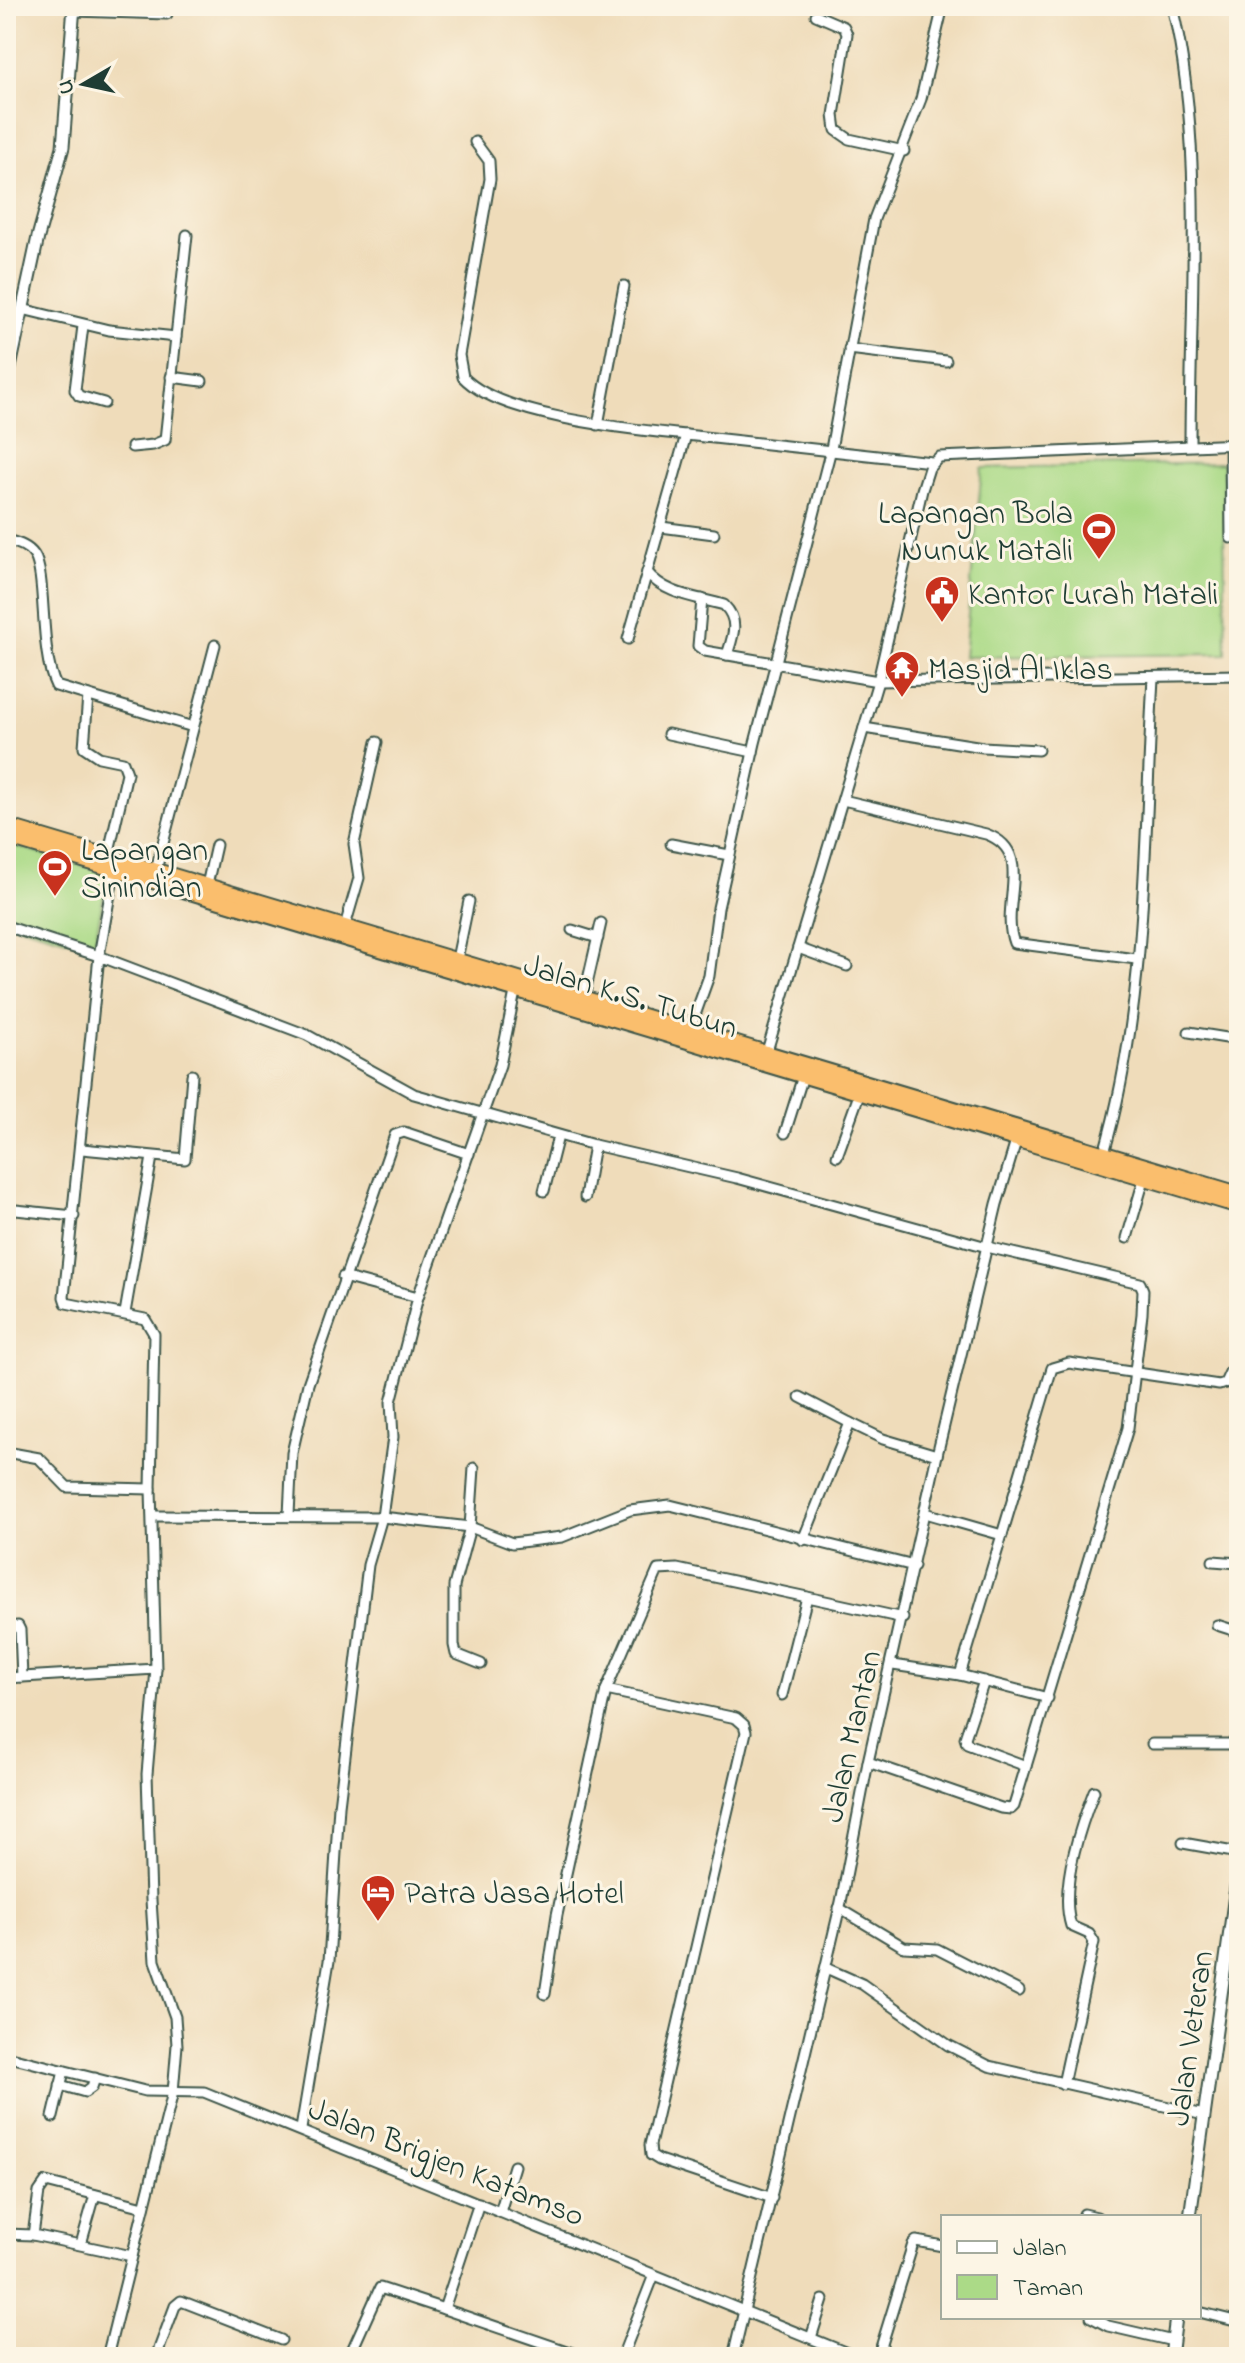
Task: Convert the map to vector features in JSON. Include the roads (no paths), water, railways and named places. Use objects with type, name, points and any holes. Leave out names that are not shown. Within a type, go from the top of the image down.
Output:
[{"type":"highway","name":"Jalan K.S. Tubun","points":[[6,826],[517,982],[803,1076],[1104,1153],[1239,1194]]},
{"type":"highway","name":"Jalan K.S. Tubun","points":[[6,837],[156,870],[457,959],[517,982],[584,997],[767,1051],[1239,1206]]},
{"type":"street","points":[[690,1029],[709,976],[729,855],[831,449],[874,219],[904,151],[921,99],[943,6]]},
{"type":"street","points":[[1172,6],[1184,82],[1192,181],[1190,445]]},
{"type":"street","points":[[6,386],[10,350],[63,147],[74,8],[167,14]]},
{"type":"street","points":[[816,15],[844,27],[847,34],[834,115],[836,130],[849,139],[904,151]]},
{"type":"street","points":[[475,142],[489,161],[490,179],[459,355],[463,377],[491,397],[598,425],[932,462]]},
{"type":"street","points":[[132,447],[153,445],[165,440],[187,235]]},
{"type":"street","points":[[598,425],[624,286]]},
{"type":"street","points":[[6,309],[83,326],[176,337]]},
{"type":"street","points":[[83,326],[75,390],[79,396],[104,403]]},
{"type":"street","points":[[849,349],[946,361]]},
{"type":"street","points":[[171,377],[202,381]]},
{"type":"street","points":[[628,639],[686,435]]},
{"type":"street","points":[[767,1051],[878,681],[922,490],[932,462],[939,457],[981,454],[1234,444],[1231,538]]},
{"type":"street","points":[[661,527],[714,534]]},
{"type":"street","points":[[6,540],[29,549],[38,563],[42,626],[54,683],[61,689],[193,727]]},
{"type":"street","points":[[647,572],[656,583],[669,590],[724,605],[734,619],[735,631],[727,655]]},
{"type":"street","points":[[702,599],[698,646],[727,655],[878,681],[1239,675]]},
{"type":"street","points":[[156,870],[215,645]]},
{"type":"street","points":[[1104,1153],[1128,1052],[1153,678]]},
{"type":"street","points":[[88,696],[84,747],[99,757],[123,762],[127,773],[99,956],[82,1149],[64,1275],[66,1303],[145,1319],[154,1334],[151,1489],[156,1669],[147,1774],[155,1961],[176,2027],[173,2092],[107,2357]]},
{"type":"street","points":[[864,728],[983,747],[1038,750]]},
{"type":"street","points":[[668,734],[753,752]]},
{"type":"street","points":[[345,926],[359,878],[354,844],[377,742]]},
{"type":"street","points":[[843,800],[986,834],[1005,842],[1012,855],[1011,931],[1014,943],[1136,959]]},
{"type":"street","points":[[671,844],[729,855]]},
{"type":"street","points":[[207,885],[216,845]]},
{"type":"street","points":[[457,959],[469,901]]},
{"type":"street","points":[[584,997],[601,923]]},
{"type":"street","points":[[6,926],[99,956],[307,1035],[414,1094],[558,1136],[737,1178],[987,1247],[1140,1283],[1143,1290],[1137,1375],[1124,1445],[1014,1806],[1008,1809],[868,1762]]},
{"type":"street","points":[[572,930],[598,938]]},
{"type":"street","points":[[798,948],[847,966]]},
{"type":"street","points":[[301,2129],[329,1961],[339,1806],[368,1565],[382,1517],[393,1437],[391,1402],[418,1297],[500,1065],[517,982]]},
{"type":"street","points":[[1189,1032],[1239,1040]]},
{"type":"street","points":[[82,1149],[185,1159],[192,1075]]},
{"type":"street","points":[[785,1133],[803,1076]]},
{"type":"street","points":[[837,1156],[860,1092]]},
{"type":"street","points":[[289,1515],[295,1436],[343,1277],[397,1133],[404,1132],[469,1154]]},
{"type":"street","name":"Jalan Mantan","points":[[733,2357],[826,1968],[868,1762],[893,1665],[937,1455],[987,1247],[1019,1132]]},
{"type":"street","points":[[544,1191],[558,1136]]},
{"type":"street","points":[[585,1197],[594,1145]]},
{"type":"street","points":[[125,1313],[152,1157]]},
{"type":"street","points":[[1127,1238],[1145,1176]]},
{"type":"street","points":[[6,1209],[74,1216]]},
{"type":"street","points":[[343,1277],[418,1297]]},
{"type":"street","points":[[960,1675],[1052,1368],[1069,1363],[1219,1385],[1225,1383],[1231,1370],[1239,1367]]},
{"type":"street","points":[[800,1397],[883,1439],[937,1455]]},
{"type":"street","points":[[803,1540],[850,1423]]},
{"type":"street","points":[[6,1452],[39,1458],[67,1487],[151,1489]]},
{"type":"street","points":[[474,1468],[470,1527],[454,1586],[454,1645],[456,1654],[461,1658],[481,1664]]},
{"type":"street","points":[[153,1516],[382,1517],[470,1527],[512,1543],[571,1535],[613,1515],[661,1505],[914,1566]]},
{"type":"street","points":[[925,1513],[1002,1535]]},
{"type":"street","points":[[1213,1561],[1239,1563]]},
{"type":"street","points":[[545,1994],[557,1915],[606,1690],[658,1570],[677,1569],[903,1618]]},
{"type":"street","points":[[782,1695],[807,1597]]},
{"type":"street","points":[[1217,1625],[1239,1632]]},
{"type":"street","points":[[6,1627],[18,1626],[20,1630],[22,1677]]},
{"type":"street","points":[[893,1665],[960,1675],[1048,1698]]},
{"type":"street","points":[[6,1678],[156,1669]]},
{"type":"street","points":[[984,1681],[965,1738],[967,1744],[1026,1766]]},
{"type":"street","points":[[606,1690],[736,1718],[744,1725],[746,1732],[650,2145],[651,2155],[659,2160],[772,2198]]},
{"type":"street","points":[[1152,1744],[1239,1744]]},
{"type":"street","points":[[1063,2084],[1094,1942],[1089,1934],[1071,1926],[1068,1912],[1077,1837],[1094,1791]]},
{"type":"street","points":[[1183,1843],[1239,1853]]},
{"type":"street","name":"Jalan Veteran","points":[[1190,2215],[1233,1945],[1239,1866]]},
{"type":"street","points":[[839,1908],[904,1947],[937,1949],[1019,1991]]},
{"type":"street","points":[[826,1968],[862,1984],[970,2058],[989,2066],[1204,2115]]},
{"type":"street","name":"Jalan Brigjen Katamso","points":[[6,2056],[145,2091],[196,2091],[235,2103],[857,2357]]},
{"type":"street","points":[[53,2117],[64,2071]]},
{"type":"street","points":[[60,2085],[85,2092],[92,2087],[95,2078]]},
{"type":"street","points":[[500,2212],[514,2166]]},
{"type":"street","points":[[33,2235],[44,2183],[144,2207]]},
{"type":"street","points":[[81,2244],[95,2195]]},
{"type":"street","points":[[444,2309],[479,2203]]},
{"type":"street","points":[[1084,2214],[1088,2215]]},
{"type":"street","points":[[6,2234],[33,2235],[132,2256]]},
{"type":"street","points":[[878,2357],[913,2244],[916,2241],[941,2246]]},
{"type":"street","points":[[622,2357],[654,2275]]},
{"type":"street","points":[[349,2357],[380,2288],[385,2287],[584,2357]]},
{"type":"street","points":[[811,2338],[823,2300]]},
{"type":"street","points":[[156,2357],[175,2306],[181,2301],[281,2340]]},
{"type":"street","points":[[1201,2312],[1239,2322]]},
{"type":"street","points":[[1095,2319],[1108,2326],[1173,2341]]},
{"type":"street","points":[[1171,2357],[1176,2319]]},
{"type":"place","name":"Lapangan Bola Nunuk Matali","points":[[1099,561]]},
{"type":"place","name":"Kantor Lurah Matali","points":[[942,624]]},
{"type":"place","name":"Masjid Al Iklas","points":[[902,699]]},
{"type":"place","name":"Lapangan Sinindian","points":[[55,898]]},
{"type":"place","name":"Patra Jasa Hotel","points":[[378,1923]]}]
